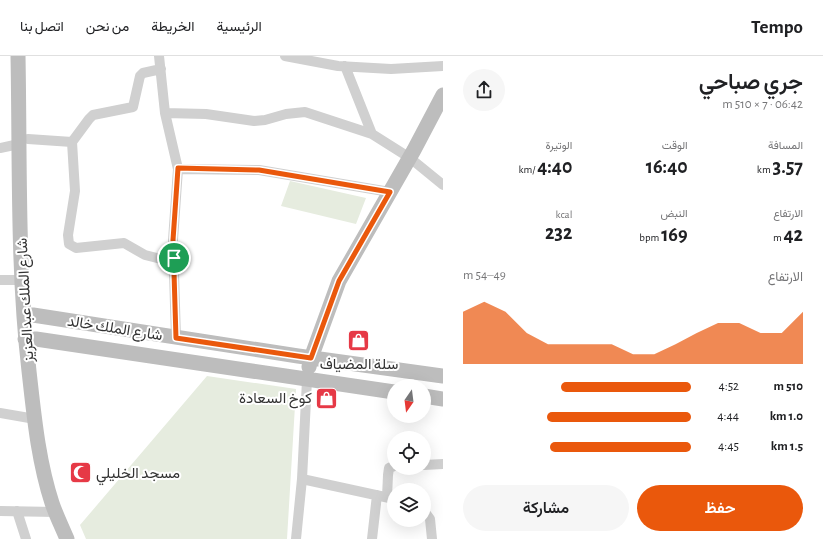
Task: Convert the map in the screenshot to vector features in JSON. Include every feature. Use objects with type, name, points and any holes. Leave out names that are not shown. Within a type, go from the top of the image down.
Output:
[{"type":"street","name":"شارع الملك عبدالعزيز","points":[[18,56],[23,142],[28,316],[34,418],[44,474],[56,512],[67,539]]},
{"type":"street","name":"شارع الملك عبدالعزيز","points":[[26,56],[23,142],[22,280],[28,316]]},
{"type":"street","points":[[159,56],[165,113],[178,168],[173,240],[176,338]]},
{"type":"street","points":[[285,56],[345,66],[391,69],[443,66]]},
{"type":"street","points":[[345,66],[372,134]]},
{"type":"street","points":[[161,69],[143,73],[140,76],[133,107],[93,115],[72,142],[75,191],[68,235],[69,244],[76,248],[124,243],[145,255],[156,258],[174,258]]},
{"type":"street","points":[[296,539],[302,479],[307,380],[311,358],[339,281],[410,158],[443,95]]},
{"type":"street","points":[[165,113],[206,114],[254,121],[265,120],[286,114],[305,112],[372,134],[410,158],[443,185]]},
{"type":"street","points":[[0,148],[23,142],[72,142]]},
{"type":"street","points":[[178,168],[259,170],[390,192]]},
{"type":"street","points":[[0,280],[22,280]]},
{"type":"street","name":"شارع الملك خالد","points":[[28,316],[443,376]]},
{"type":"street","name":"شارع الملك عبدالعزيز","points":[[30,339],[52,473],[74,539]]},
{"type":"street","name":"شارع الملك خالد","points":[[30,339],[387,391]]},
{"type":"street","points":[[431,397],[443,399]]},
{"type":"street","points":[[0,413],[34,418]]},
{"type":"street","points":[[431,465],[443,464]]},
{"type":"street","points":[[372,539],[386,497],[388,475]]},
{"type":"street","points":[[302,479],[386,497]]},
{"type":"street","points":[[0,511],[56,512]]},
{"type":"street","points":[[17,511],[26,539]]},
{"type":"street","points":[[431,527],[432,539]]},
{"type":"shaded area","points":[[290,181],[366,198],[356,224],[281,206]]},
{"type":"shaded area","points":[[207,376],[296,389],[287,539],[86,539],[80,525]]},
{"type":"place","name":"سلة المضياف","points":[[359,341]]},
{"type":"place","name":"كوخ السعادة","points":[[327,398]]},
{"type":"place","name":"مسجد الخليلي","points":[[80,473]]},
{"type":"route","points":[[178,168],[259,170],[390,192],[339,281],[311,358],[176,338],[174,258],[173,240],[178,168]]}]
